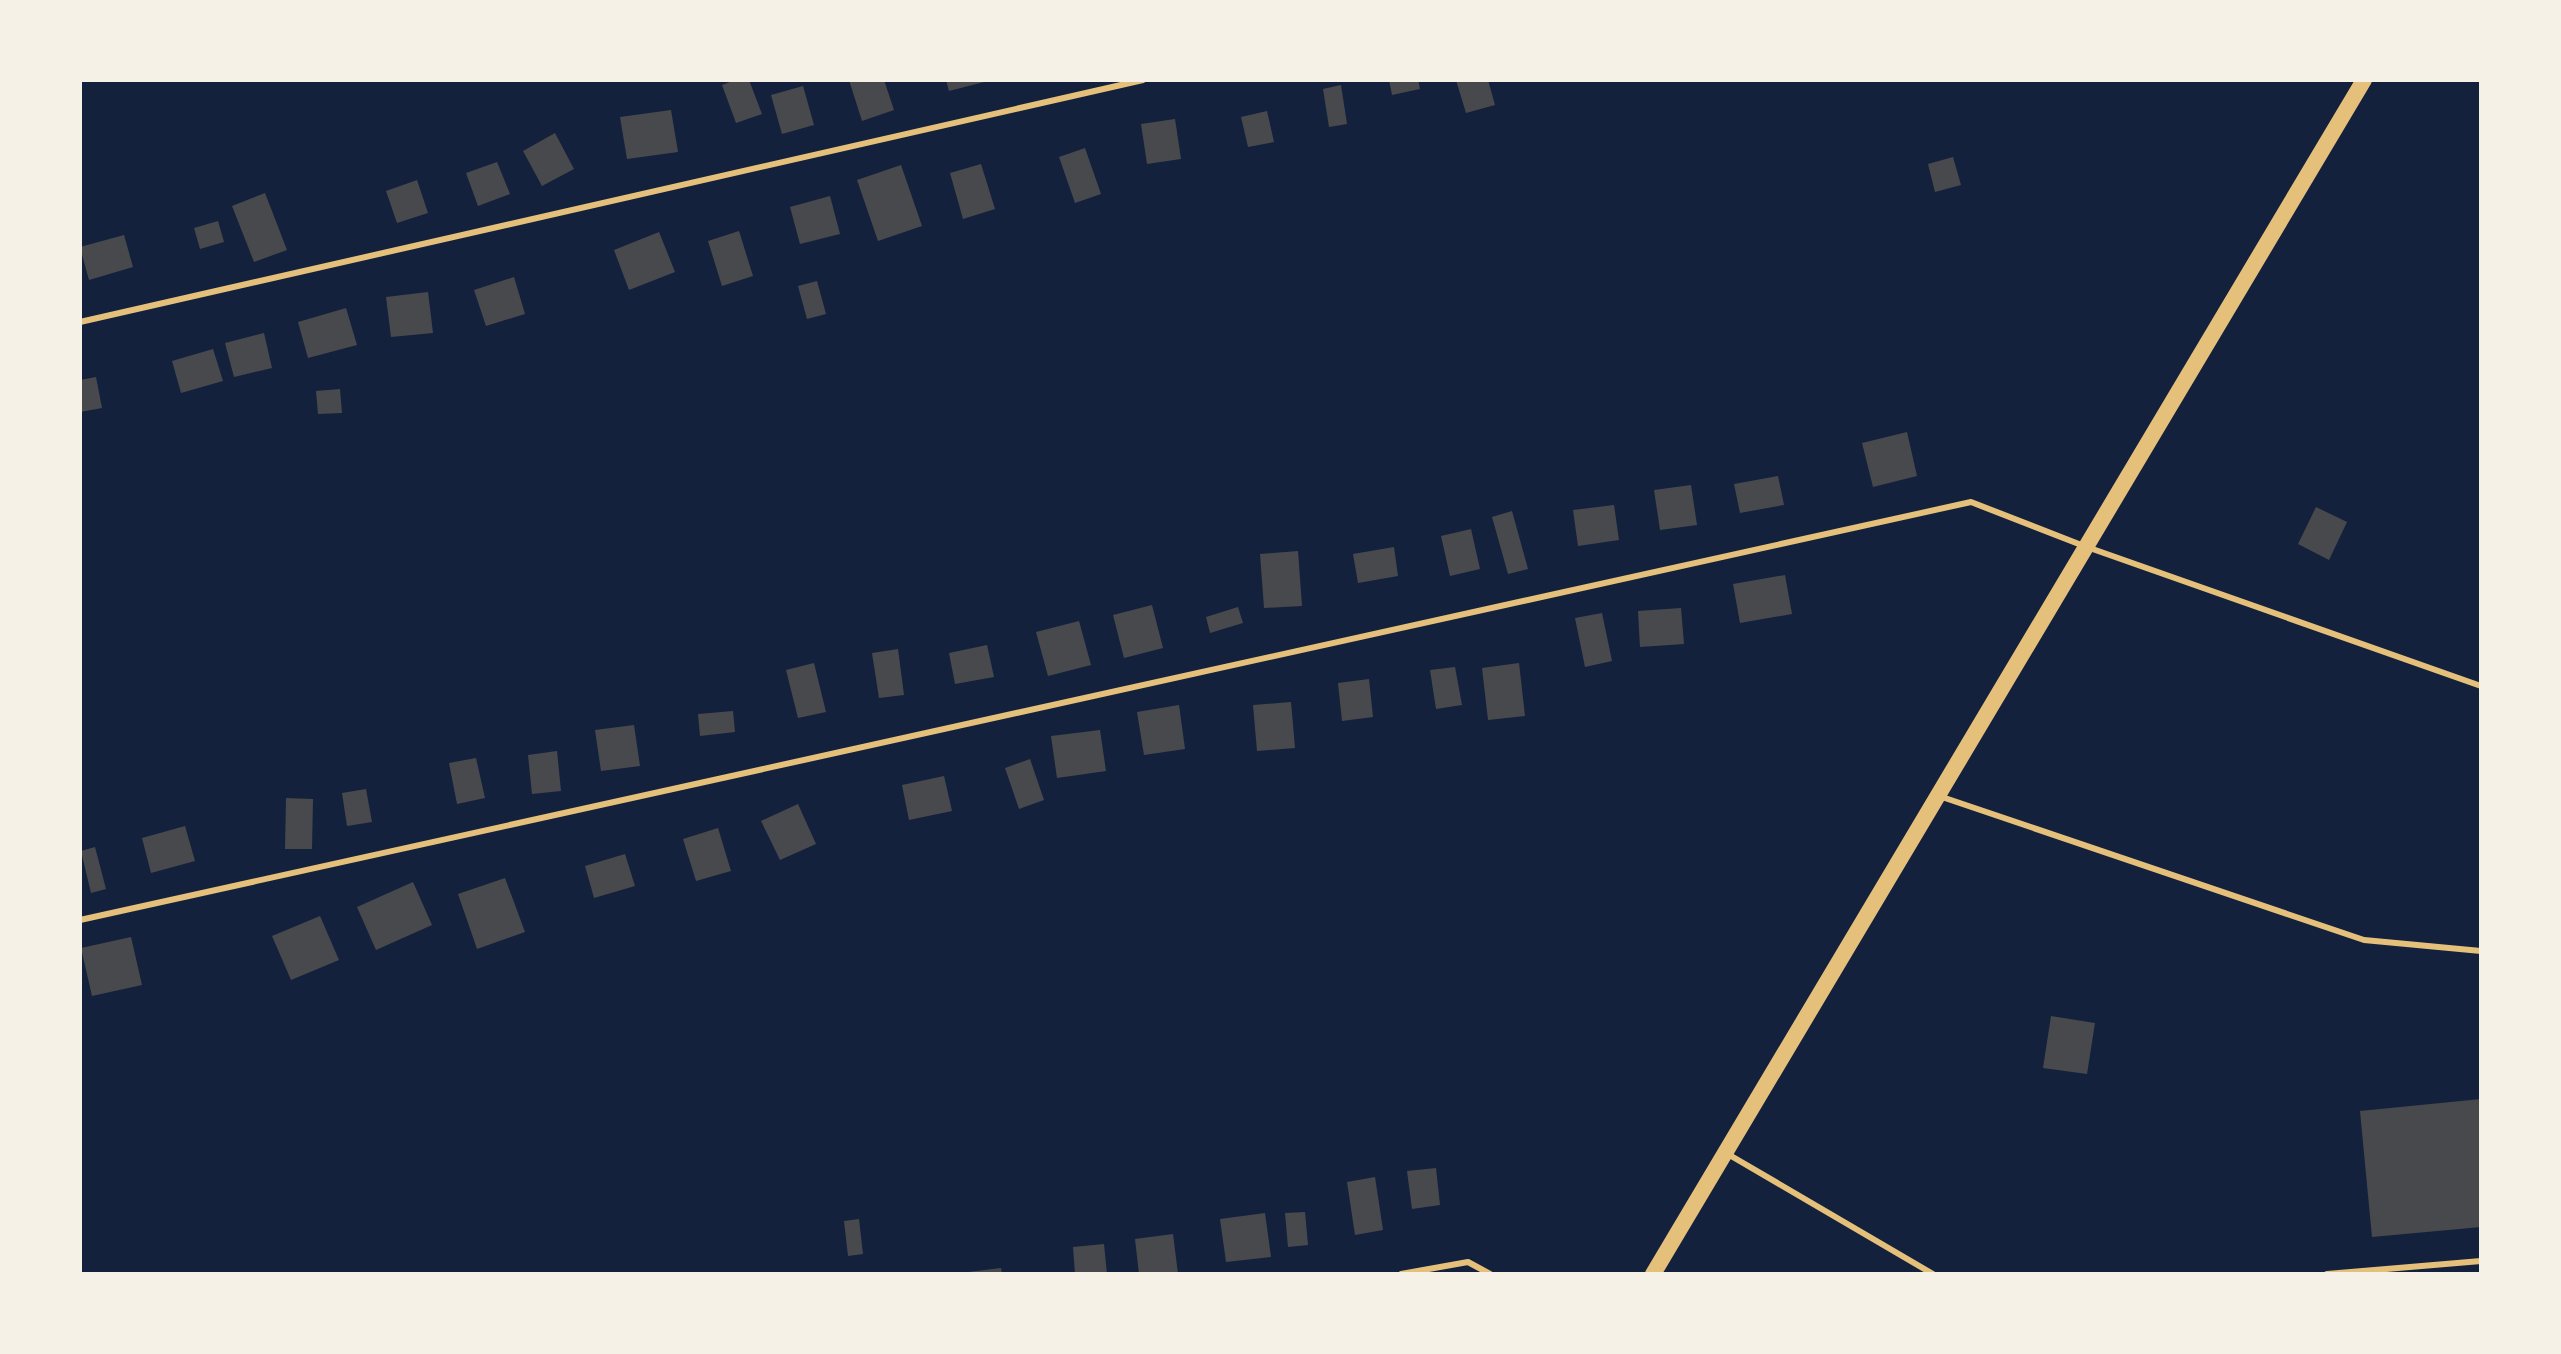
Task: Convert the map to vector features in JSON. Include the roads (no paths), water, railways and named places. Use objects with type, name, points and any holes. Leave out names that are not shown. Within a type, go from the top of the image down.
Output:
[{"type":"main road","points":[[1653,1274],[2364,80]]},
{"type":"lane","points":[[80,322],[1143,80]]},
{"type":"lane","points":[[80,920],[1971,502],[2084,546],[2481,686]]},
{"type":"lane","points":[[1939,796],[2364,940],[2481,951]]},
{"type":"lane","points":[[1726,1153],[1933,1274]]},
{"type":"lane","points":[[2327,1274],[2481,1261]]},
{"type":"lane","points":[[1401,1274],[1468,1262],[1490,1274]]}]
